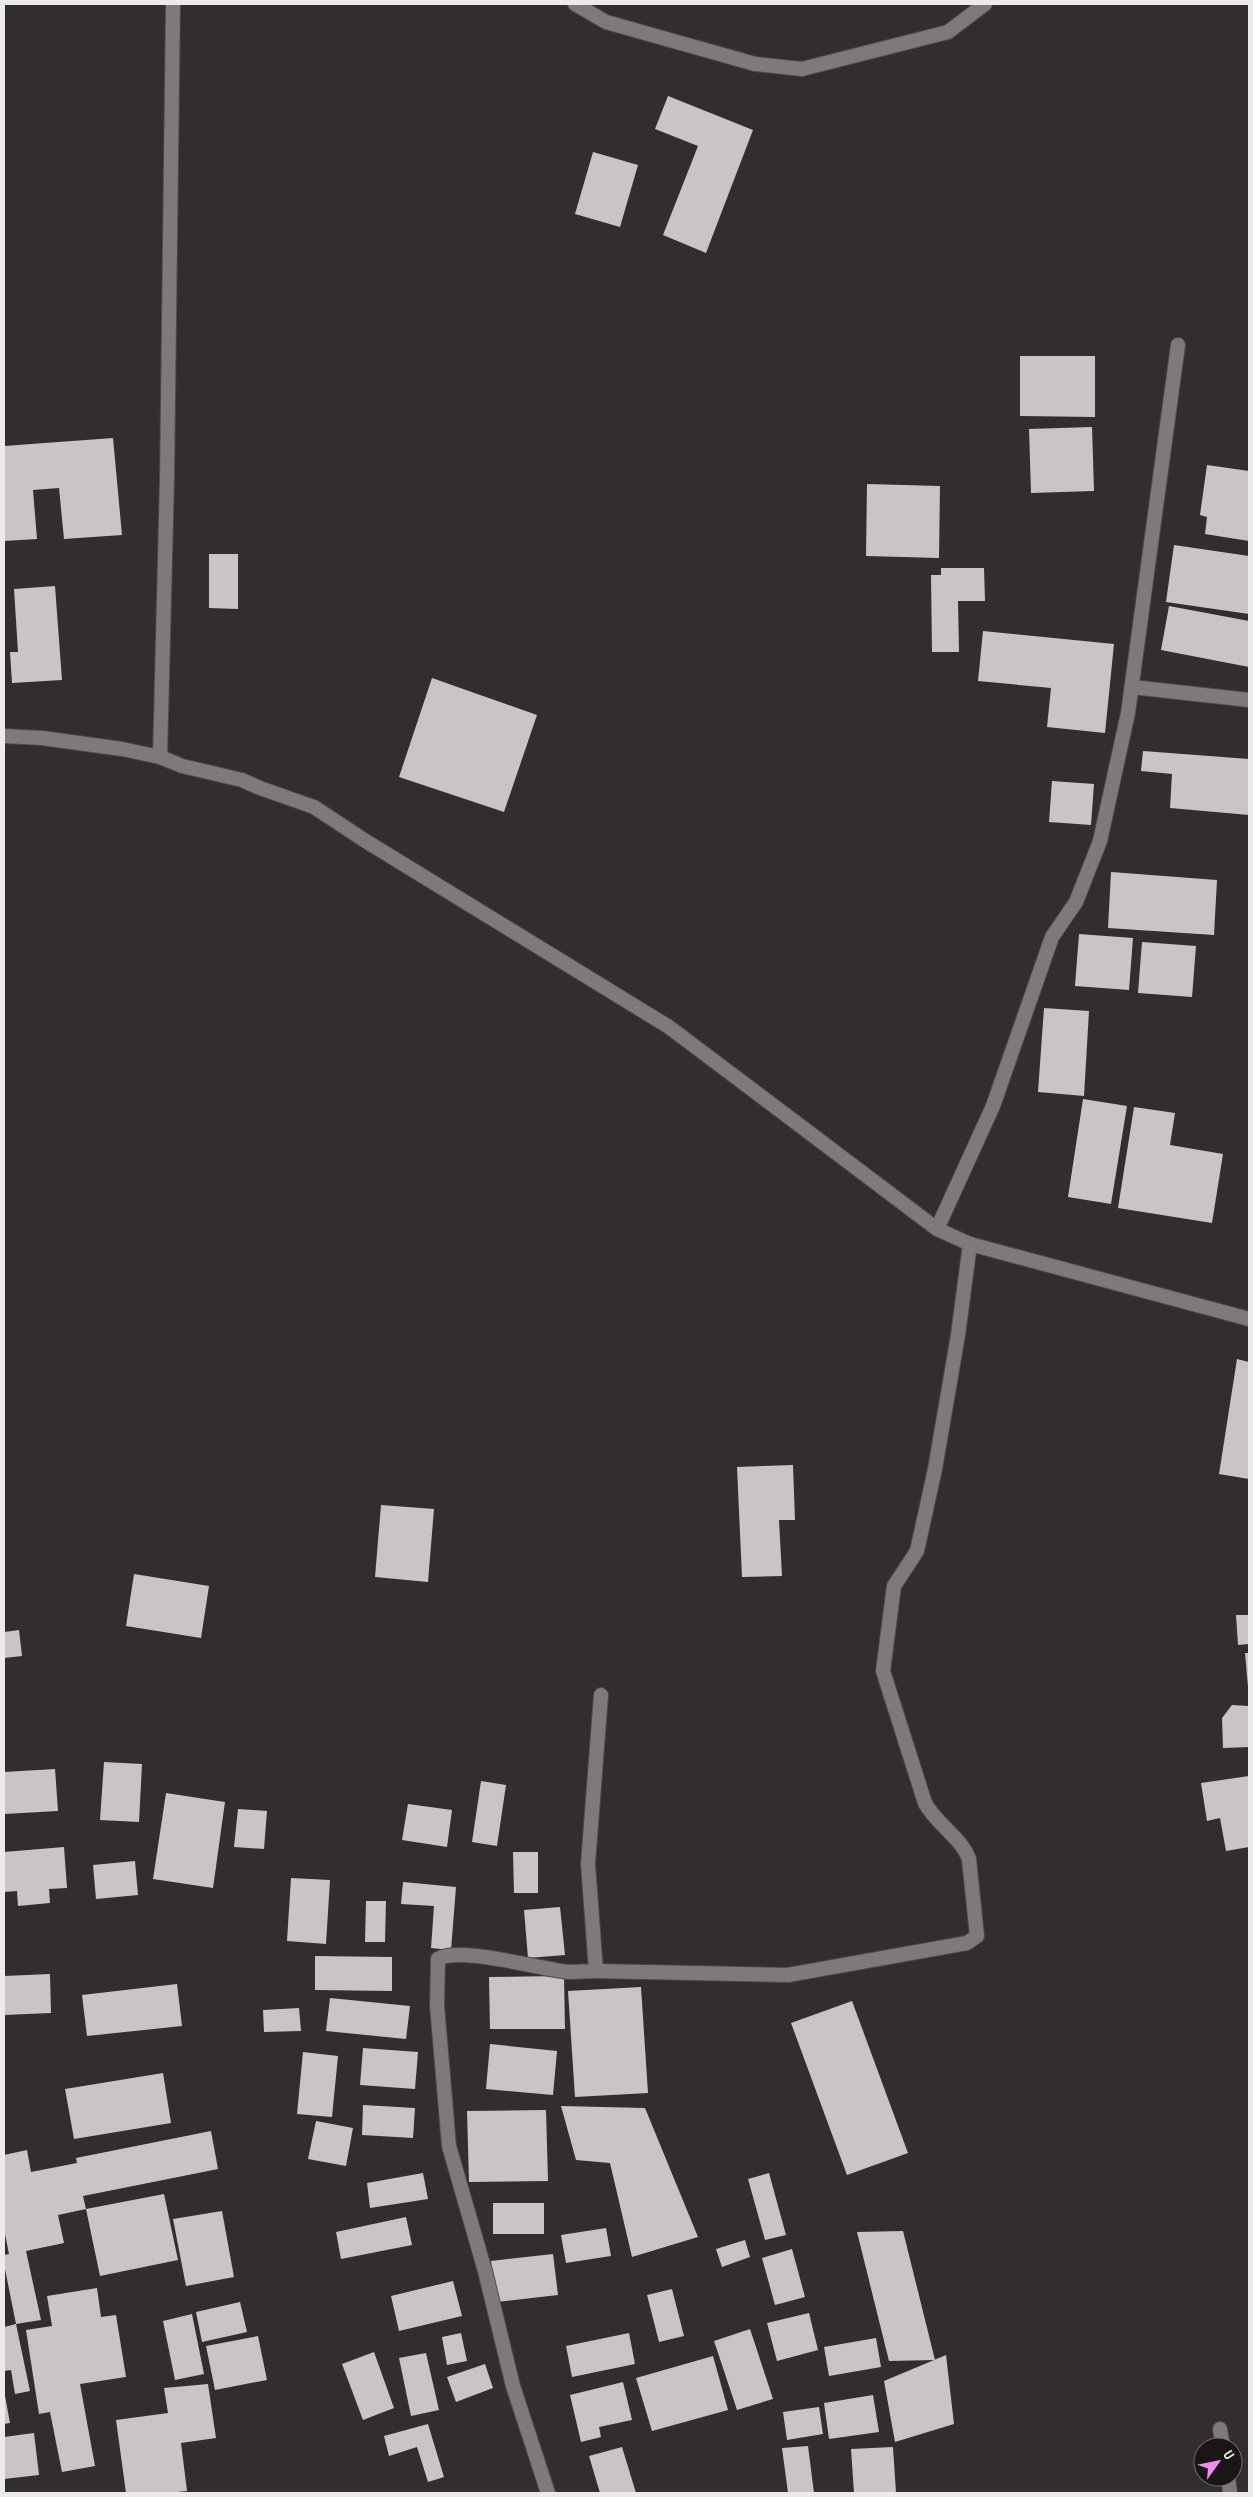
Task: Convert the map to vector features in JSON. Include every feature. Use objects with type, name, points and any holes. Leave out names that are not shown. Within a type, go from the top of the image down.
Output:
[{"type":"street","points":[[160,757],[168,479],[172,4]]},
{"type":"street","points":[[575,4],[606,22],[755,64],[802,69],[948,32],[985,4]]},
{"type":"street","points":[[937,1228],[993,1106],[1052,937],[1076,902],[1100,841],[1128,713],[1178,345]]},
{"type":"street","points":[[1132,687],[1249,700]]},
{"type":"street","points":[[4,736],[42,738],[122,749],[160,757],[182,766],[242,780],[314,806],[364,840],[669,1027],[937,1228],[970,1244],[1249,1319]]},
{"type":"street","points":[[548,2493],[513,2386],[485,2271],[449,2146],[437,2004],[438,1959],[446,1956],[480,1957],[569,1972],[788,1975],[967,1943],[977,1936],[969,1858],[966,1850],[932,1816],[925,1803],[883,1671],[894,1586],[917,1551],[935,1469],[958,1335],[970,1244]]},
{"type":"street","points":[[596,1971],[588,1864],[601,1694]]},
{"type":"street","points":[[1220,2429],[1221,2437]]},
{"type":"building","points":[[668,96],[753,130],[706,253],[663,235],[698,146],[655,129]]},
{"type":"building","points":[[593,152],[638,165],[620,227],[575,214]]},
{"type":"building","points":[[1020,356],[1095,356],[1095,417],[1020,416]]},
{"type":"building","points":[[1092,427],[1094,491],[1031,493],[1029,429]]},
{"type":"building","points":[[113,438],[122,535],[64,539],[59,488],[33,490],[37,539],[4,541],[4,446]]},
{"type":"building","points":[[1207,465],[1249,471],[1249,541],[1205,534],[1207,517],[1200,515]]},
{"type":"building","points":[[867,484],[940,486],[939,558],[866,556]]},
{"type":"building","points":[[1174,545],[1249,556],[1249,614],[1166,602]]},
{"type":"building","points":[[209,554],[238,554],[238,609],[209,608]]},
{"type":"building","points":[[941,568],[984,568],[985,601],[958,601],[959,652],[932,652],[931,575],[941,575]]},
{"type":"building","points":[[55,586],[62,680],[12,683],[10,652],[18,652],[14,589]]},
{"type":"building","points":[[1169,606],[1249,621],[1249,667],[1161,650]]},
{"type":"building","points":[[983,631],[1114,644],[1105,733],[1047,727],[1051,688],[978,681]]},
{"type":"building","points":[[432,678],[537,715],[504,812],[399,777]]},
{"type":"building","points":[[1143,751],[1249,759],[1249,815],[1170,808],[1172,774],[1141,771]]},
{"type":"building","points":[[1052,781],[1094,784],[1091,825],[1049,822]]},
{"type":"building","points":[[1111,872],[1217,880],[1214,935],[1108,928]]},
{"type":"building","points":[[1079,934],[1133,938],[1129,990],[1075,986]]},
{"type":"building","points":[[1142,942],[1196,946],[1192,997],[1138,993]]},
{"type":"building","points":[[1044,1008],[1089,1011],[1084,1096],[1038,1092]]},
{"type":"building","points":[[1083,1099],[1127,1106],[1111,1204],[1068,1197]]},
{"type":"building","points":[[1134,1107],[1175,1113],[1170,1145],[1223,1154],[1212,1223],[1118,1208]]},
{"type":"building","points":[[1237,1359],[1249,1362],[1249,1479],[1219,1474]]},
{"type":"building","points":[[793,1465],[795,1520],[779,1520],[782,1576],[742,1577],[737,1467]]},
{"type":"building","points":[[381,1505],[434,1509],[428,1582],[375,1577]]},
{"type":"building","points":[[134,1574],[209,1586],[201,1638],[126,1626]]},
{"type":"building","points":[[1236,1615],[1249,1615],[1249,1644],[1238,1645]]},
{"type":"building","points":[[19,1630],[22,1656],[4,1658],[4,1632]]},
{"type":"building","points":[[1245,1653],[1249,1653],[1249,1687],[1248,1687]]},
{"type":"building","points":[[1232,1705],[1249,1706],[1249,1747],[1223,1748],[1222,1718]]},
{"type":"building","points":[[104,1762],[142,1764],[139,1822],[100,1820]]},
{"type":"building","points":[[55,1769],[58,1811],[4,1814],[4,1772]]},
{"type":"building","points":[[1249,1776],[1249,1847],[1226,1851],[1220,1818],[1207,1821],[1201,1783]]},
{"type":"building","points":[[481,1781],[506,1785],[497,1846],[472,1842]]},
{"type":"building","points":[[166,1793],[225,1802],[213,1888],[153,1879]]},
{"type":"building","points":[[408,1804],[452,1810],[447,1847],[402,1840]]},
{"type":"building","points":[[238,1809],[267,1811],[264,1849],[234,1847]]},
{"type":"building","points":[[64,1847],[67,1888],[49,1889],[50,1903],[18,1906],[17,1891],[4,1892],[4,1852]]},
{"type":"building","points":[[513,1852],[538,1852],[538,1893],[514,1893]]},
{"type":"building","points":[[135,1861],[138,1895],[96,1899],[93,1865]]},
{"type":"building","points":[[291,1878],[330,1880],[326,1944],[287,1941]]},
{"type":"building","points":[[403,1882],[456,1887],[451,1950],[431,1948],[434,1906],[401,1904]]},
{"type":"building","points":[[366,1901],[386,1901],[385,1942],[365,1942]]},
{"type":"building","points":[[560,1907],[565,1955],[528,1958],[524,1910]]},
{"type":"building","points":[[315,1956],[392,1957],[392,1991],[315,1990]]},
{"type":"building","points":[[50,1974],[51,2013],[4,2015],[4,1976]]},
{"type":"building","points":[[564,1976],[565,2029],[490,2029],[489,1977]]},
{"type":"building","points":[[177,1984],[182,2026],[87,2036],[82,1995]]},
{"type":"building","points":[[641,1987],[648,2093],[575,2097],[568,1991]]},
{"type":"building","points":[[330,1998],[410,2006],[406,2039],[326,2031]]},
{"type":"building","points":[[852,2001],[908,2153],[847,2175],[791,2023]]},
{"type":"building","points":[[299,2008],[301,2031],[264,2032],[263,2010]]},
{"type":"building","points":[[490,2044],[557,2051],[553,2095],[486,2089]]},
{"type":"building","points":[[363,2048],[418,2052],[415,2089],[360,2085]]},
{"type":"building","points":[[303,2052],[338,2056],[332,2117],[297,2114]]},
{"type":"building","points":[[163,2073],[171,2123],[74,2139],[65,2089]]},
{"type":"building","points":[[363,2105],[415,2108],[413,2138],[362,2135]]},
{"type":"building","points":[[561,2106],[645,2108],[698,2237],[632,2257],[610,2163],[576,2160]]},
{"type":"building","points":[[546,2110],[548,2181],[469,2182],[467,2111]]},
{"type":"building","points":[[316,2121],[353,2128],[346,2166],[308,2159]]},
{"type":"building","points":[[211,2131],[218,2169],[83,2196],[86,2209],[58,2215],[64,2243],[26,2251],[41,2320],[16,2324],[4,2264],[4,2255],[9,2254],[4,2229],[4,2155],[27,2150],[31,2172],[77,2163],[76,2158]]},
{"type":"building","points":[[423,2173],[428,2199],[370,2208],[367,2183]]},
{"type":"building","points":[[769,2173],[786,2235],[765,2240],[748,2179]]},
{"type":"building","points":[[164,2194],[178,2260],[100,2276],[86,2209]]},
{"type":"building","points":[[493,2203],[544,2203],[544,2234],[493,2234]]},
{"type":"building","points":[[222,2211],[234,2277],[186,2286],[173,2219]]},
{"type":"building","points":[[406,2217],[412,2245],[341,2259],[336,2232]]},
{"type":"building","points":[[606,2228],[611,2256],[566,2263],[561,2235]]},
{"type":"building","points":[[903,2231],[935,2360],[889,2361],[857,2232]]},
{"type":"building","points":[[745,2240],[750,2257],[722,2267],[716,2249]]},
{"type":"building","points":[[792,2249],[805,2297],[775,2305],[762,2258]]},
{"type":"building","points":[[553,2254],[558,2295],[496,2302],[491,2261]]},
{"type":"building","points":[[453,2281],[462,2316],[399,2331],[391,2296]]},
{"type":"building","points":[[97,2288],[101,2317],[116,2315],[126,2377],[80,2384],[95,2466],[62,2472],[50,2412],[39,2414],[26,2330],[52,2326],[47,2296]]},
{"type":"building","points":[[672,2289],[684,2336],[659,2342],[647,2295]]},
{"type":"building","points":[[240,2302],[247,2332],[202,2342],[196,2312]]},
{"type":"building","points":[[809,2313],[818,2350],[777,2361],[767,2323]]},
{"type":"building","points":[[192,2314],[204,2374],[175,2380],[163,2321]]},
{"type":"building","points":[[16,2324],[30,2391],[15,2394],[11,2370],[4,2371],[4,2327]]},
{"type":"building","points":[[750,2329],[773,2399],[737,2410],[714,2341]]},
{"type":"building","points":[[461,2333],[467,2361],[447,2365],[442,2337]]},
{"type":"building","points":[[629,2333],[635,2364],[572,2377],[566,2346]]},
{"type":"building","points":[[258,2336],[267,2380],[215,2390],[206,2346]]},
{"type":"building","points":[[876,2338],[881,2367],[829,2376],[824,2347]]},
{"type":"building","points":[[374,2352],[394,2408],[363,2420],[342,2364]]},
{"type":"building","points":[[426,2353],[439,2410],[411,2416],[399,2358]]},
{"type":"building","points":[[946,2355],[954,2424],[895,2442],[884,2381]]},
{"type":"building","points":[[713,2356],[728,2410],[652,2431],[636,2378]]},
{"type":"building","points":[[485,2364],[493,2388],[456,2402],[447,2377]]},
{"type":"building","points":[[623,2382],[632,2420],[599,2427],[601,2437],[581,2442],[570,2395]]},
{"type":"building","points":[[208,2384],[216,2438],[181,2443],[187,2491],[126,2493],[116,2420],[168,2413],[164,2388]]},
{"type":"building","points":[[873,2395],[879,2432],[829,2439],[824,2403]]},
{"type":"building","points":[[4,2397],[10,2423],[4,2424]]},
{"type":"building","points":[[819,2407],[823,2434],[787,2440],[783,2412]]},
{"type":"building","points":[[428,2424],[444,2477],[428,2482],[417,2447],[389,2456],[384,2436]]},
{"type":"building","points":[[34,2433],[39,2475],[4,2479],[4,2437]]},
{"type":"building","points":[[808,2446],[814,2493],[788,2493],[782,2448]]},
{"type":"building","points":[[622,2447],[636,2493],[600,2493],[589,2456]]},
{"type":"building","points":[[893,2447],[896,2493],[854,2493],[851,2449]]}]
